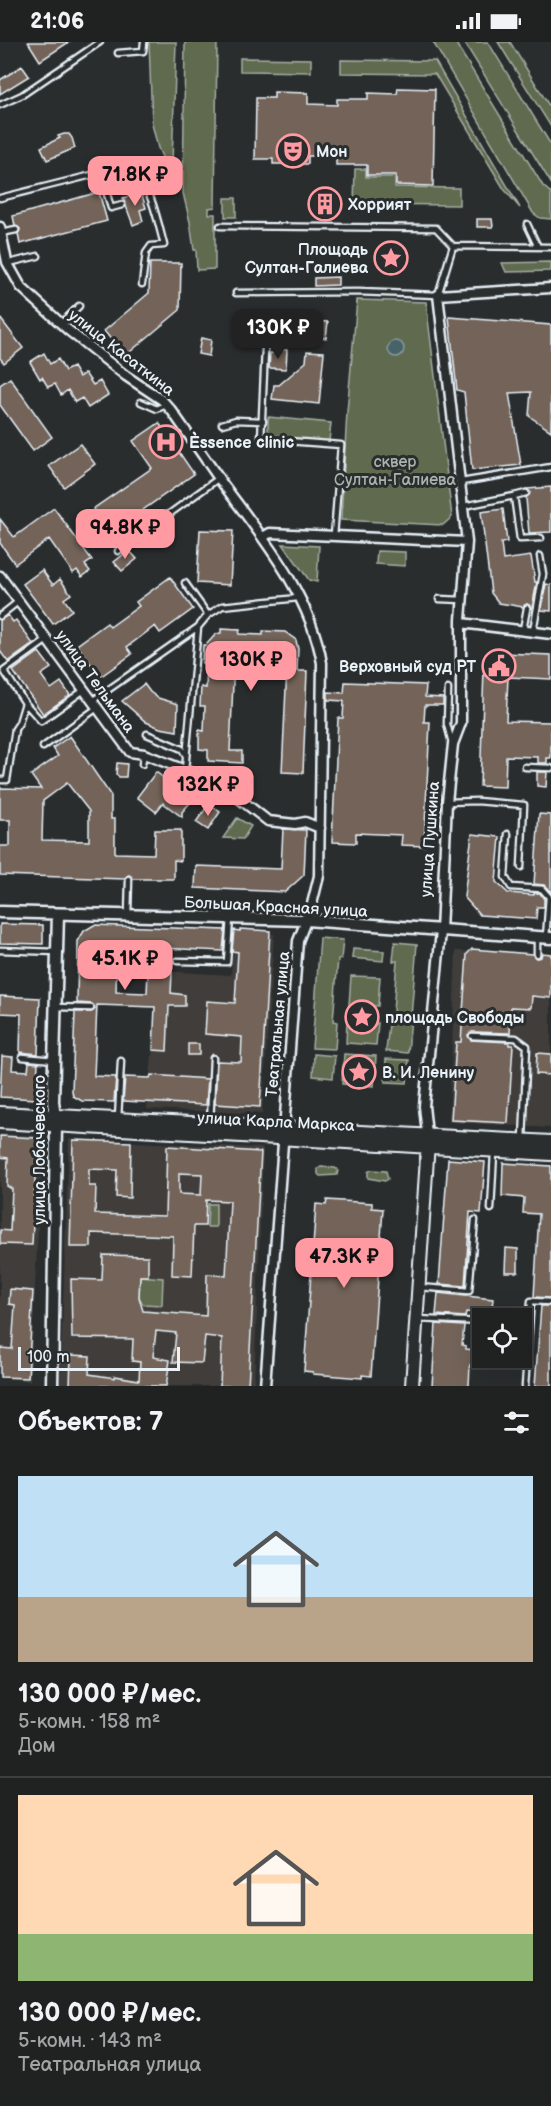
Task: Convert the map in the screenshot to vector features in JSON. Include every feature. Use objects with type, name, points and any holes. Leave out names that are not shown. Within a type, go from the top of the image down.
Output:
[{"type":"main road","name":"улица Карла Маркса","points":[[0,1113],[55,1120],[428,1141],[551,1142]]},
{"type":"main road","name":"улица Карла Маркса","points":[[0,1122],[118,1119],[210,1124],[283,1133]]},
{"type":"main road","name":"улица Карла Маркса","points":[[428,1141],[494,1150],[551,1154]]},
{"type":"main road","name":"улица Пушкина","points":[[412,1386],[428,1141]]},
{"type":"street","name":"улица Касаткина","points":[[0,227],[8,264],[21,287],[61,324],[166,405],[263,537]]},
{"type":"street","points":[[438,295],[551,288]]},
{"type":"street","name":"улица Пушкина","points":[[428,1141],[424,1106],[441,931],[447,802],[453,744],[460,723],[459,626],[467,542],[438,295]]},
{"type":"street","points":[[263,537],[270,533],[467,542]]},
{"type":"street","name":"Театральная улица","points":[[263,537],[301,598],[316,636],[322,663],[320,876],[298,941],[265,1386]]},
{"type":"street","name":"улица Тельмана","points":[[0,576],[130,752],[144,754],[185,770],[236,796],[268,821],[295,824],[305,822],[320,828]]},
{"type":"street","points":[[459,626],[551,634]]},
{"type":"street","name":"Большая Красная улица","points":[[0,912],[306,920],[545,938]]},
{"type":"street","name":"улица Лобачевского","points":[[52,1386],[54,1060],[58,914]]},
{"type":"lane","points":[[0,105],[21,95],[100,42]]},
{"type":"lane","points":[[118,53],[144,51],[144,42]]},
{"type":"lane","points":[[0,198],[132,167],[141,175],[164,245],[151,246],[147,251],[142,284]]},
{"type":"lane","points":[[101,173],[111,208],[122,205]]},
{"type":"lane","points":[[527,224],[538,247]]},
{"type":"lane","points":[[220,225],[436,228],[453,246],[551,247]]},
{"type":"lane","points":[[0,233],[16,230]]},
{"type":"lane","points":[[236,293],[358,292],[438,295],[453,246]]},
{"type":"lane","points":[[8,264],[38,256]]},
{"type":"lane","points":[[61,324],[79,306]]},
{"type":"lane","points":[[266,326],[261,440],[340,445],[334,536]]},
{"type":"lane","points":[[141,402],[157,409],[166,405]]},
{"type":"lane","points":[[222,424],[236,420],[262,421]]},
{"type":"lane","points":[[461,482],[551,467]]},
{"type":"lane","points":[[118,551],[219,478]]},
{"type":"lane","points":[[464,506],[526,492]]},
{"type":"lane","points":[[514,496],[520,539],[541,538]]},
{"type":"lane","points":[[528,631],[543,574],[540,556]]},
{"type":"lane","points":[[543,574],[551,573]]},
{"type":"lane","points":[[185,583],[208,615]]},
{"type":"lane","points":[[43,747],[222,606],[301,598]]},
{"type":"lane","points":[[438,599],[463,600]]},
{"type":"lane","points":[[0,616],[19,601]]},
{"type":"lane","points":[[526,608],[528,631]]},
{"type":"lane","points":[[185,770],[198,627]]},
{"type":"lane","points":[[47,640],[4,671],[24,703],[41,721],[84,690]]},
{"type":"lane","points":[[448,689],[447,724],[453,744]]},
{"type":"lane","points":[[0,780],[7,780],[15,729],[19,723],[24,703]]},
{"type":"lane","points":[[147,734],[182,749],[186,757]]},
{"type":"lane","points":[[142,764],[144,754]]},
{"type":"lane","points":[[525,767],[551,768]]},
{"type":"lane","points":[[447,802],[477,801],[524,805],[521,867]]},
{"type":"lane","points":[[508,834],[505,877],[511,887],[542,889],[549,897],[545,938],[537,954]]},
{"type":"lane","points":[[128,916],[129,879]]},
{"type":"lane","points":[[177,961],[227,962],[230,918]]},
{"type":"lane","points":[[0,950],[58,952]]},
{"type":"lane","points":[[56,1007],[91,1008]]},
{"type":"lane","points":[[472,1036],[516,1038],[527,1046],[523,1140]]},
{"type":"lane","points":[[22,1057],[54,1060]]},
{"type":"lane","points":[[210,1124],[213,1058]]},
{"type":"lane","points":[[118,1119],[121,1060]]},
{"type":"lane","points":[[491,1209],[494,1150]]},
{"type":"lane","points":[[419,1287],[469,1291],[475,1220]]},
{"type":"lane","points":[[525,1386],[531,1301],[551,1302]]},
{"type":"lane","points":[[417,1319],[472,1322]]},
{"type":"shaded area","points":[[235,932],[274,934],[262,1114],[147,1109],[160,971],[231,975]]},
{"type":"shaded area","points":[[456,951],[551,956],[551,1128],[449,1122]]},
{"type":"shaded area","points":[[0,1134],[43,1136],[30,1381],[0,1377]]},
{"type":"shaded area","points":[[69,1139],[263,1148],[254,1386],[60,1386]]},
{"type":"green space","points":[[149,42],[176,42],[172,164],[174,183],[158,148],[152,124]]},
{"type":"green space","points":[[185,42],[217,42],[215,207],[209,208],[209,214],[215,214],[215,269],[197,270],[196,250],[194,250],[183,193]]},
{"type":"green space","points":[[433,42],[455,42],[543,186],[551,193],[551,219],[540,218],[533,213]]},
{"type":"green space","points":[[464,42],[488,42],[551,145],[551,183]]},
{"type":"green space","points":[[498,42],[510,42],[551,109],[551,127]]},
{"type":"green space","points":[[240,58],[311,59],[311,72],[240,71]]},
{"type":"green space","points":[[341,60],[435,61],[520,208],[504,189],[435,74],[341,73]]},
{"type":"green space","points":[[355,169],[366,169],[366,177],[395,177],[395,187],[459,188],[459,205],[354,204]]},
{"type":"green space","points":[[225,198],[236,198],[236,217],[225,217]]},
{"type":"green space","points":[[551,262],[551,271],[506,272],[502,263]]},
{"type":"green space","name":"сквер Султан-Галиева","points":[[357,300],[426,302],[452,517],[443,525],[341,520],[347,412]]},
{"type":"green space","points":[[268,417],[331,423],[329,441],[271,437],[268,435]]},
{"type":"green space","points":[[283,544],[319,546],[317,582],[309,580]]},
{"type":"green space","points":[[377,551],[405,552],[405,566],[376,564]]},
{"type":"green space","points":[[237,818],[251,826],[243,839],[223,838]]},
{"type":"green space","points":[[320,938],[343,940],[341,959],[338,959],[333,1021],[337,1022],[335,1049],[312,1048]]},
{"type":"green space","points":[[395,942],[417,944],[408,1053],[386,1051],[389,1024],[392,1024],[397,961],[393,961]]},
{"type":"green space","points":[[353,949],[384,951],[383,961],[352,958]]},
{"type":"green space","points":[[351,976],[380,977],[378,1006],[349,1005]]},
{"type":"green space","points":[[347,1022],[362,1026],[378,1023],[376,1045],[346,1043]]},
{"type":"green space","points":[[314,1054],[335,1056],[333,1078],[313,1076]]},
{"type":"green space","points":[[344,1054],[376,1056],[374,1086],[342,1084]]},
{"type":"green space","points":[[386,1059],[409,1060],[407,1083],[385,1082]]},
{"type":"green space","points":[[321,1167],[335,1168],[338,1170],[337,1175],[320,1176],[318,1169]]},
{"type":"green space","points":[[371,1170],[386,1171],[388,1179],[385,1181],[368,1178],[368,1172]]},
{"type":"green space","points":[[208,1204],[216,1204],[216,1227],[207,1227]]},
{"type":"green space","points":[[140,1276],[163,1278],[162,1305],[143,1304],[139,1297]]},
{"type":"water","points":[[393,341],[399,341],[404,349],[402,355],[393,357],[388,352],[388,346]]},
{"type":"building","points":[[28,42],[69,42],[40,61]]},
{"type":"building","points":[[22,66],[29,76],[0,94],[0,80]]},
{"type":"building","points":[[398,88],[435,89],[433,186],[396,185],[396,175],[367,175],[367,165],[336,165],[336,156],[308,156],[308,164],[273,164],[273,159],[255,159],[256,98],[274,98],[274,92],[308,93],[308,104],[337,105],[337,99],[368,99],[368,93],[397,94]]},
{"type":"building","points":[[64,134],[69,134],[75,148],[47,160],[41,147]]},
{"type":"building","points":[[99,192],[107,221],[20,244],[18,234],[20,229],[15,226],[13,216]]},
{"type":"building","points":[[141,192],[146,208],[140,210],[143,221],[133,225],[123,198]]},
{"type":"building","points":[[477,219],[492,219],[493,227],[477,227]]},
{"type":"building","points":[[150,263],[181,263],[180,310],[125,356],[104,331],[149,293]]},
{"type":"building","points":[[338,277],[338,285],[314,286],[314,278]]},
{"type":"building","points":[[303,316],[314,318],[313,321],[328,322],[326,338],[296,334],[297,319],[302,320]]},
{"type":"building","points":[[449,317],[551,325],[551,431],[529,416],[531,392],[509,393],[521,465],[472,470],[464,392],[457,390]]},
{"type":"building","points":[[0,318],[23,348],[4,363],[0,358]]},
{"type":"building","points":[[201,338],[211,340],[209,356],[198,354]]},
{"type":"building","points":[[276,349],[287,350],[286,369],[269,368],[270,353],[275,353]]},
{"type":"building","points":[[307,351],[324,352],[319,404],[272,399],[274,385],[279,385],[306,362]]},
{"type":"building","points":[[44,353],[50,364],[58,359],[65,371],[73,367],[79,377],[85,373],[93,385],[100,381],[108,395],[88,408],[82,398],[75,402],[68,390],[61,395],[55,384],[48,387],[42,377],[40,379],[30,362]]},
{"type":"building","points":[[10,378],[52,437],[33,451],[0,405],[0,385]]},
{"type":"building","points":[[159,423],[194,474],[110,533],[93,509],[152,468],[133,441]]},
{"type":"building","points":[[80,444],[95,464],[64,487],[49,466]]},
{"type":"building","points":[[551,487],[551,532],[529,533],[526,498],[530,492],[526,489]]},
{"type":"building","points":[[54,508],[92,560],[85,565],[90,571],[82,577],[77,570],[73,573],[49,539],[15,564],[0,543],[0,519],[14,537]]},
{"type":"building","points":[[503,509],[507,542],[501,543],[503,560],[531,556],[535,582],[537,582],[532,608],[527,604],[523,607],[499,603],[491,593],[481,512]]},
{"type":"building","points":[[200,530],[233,531],[230,585],[197,583]]},
{"type":"building","points":[[129,550],[137,559],[122,571],[114,562]]},
{"type":"building","points":[[42,570],[53,585],[60,579],[71,594],[64,599],[72,610],[53,624],[23,584]]},
{"type":"building","points":[[170,577],[193,609],[160,633],[155,626],[127,647],[132,654],[100,677],[77,645],[107,623],[110,627],[139,606],[136,602]]},
{"type":"building","points":[[546,584],[551,585],[551,611],[541,610]]},
{"type":"building","points":[[8,615],[13,622],[16,620],[33,644],[8,662],[0,651],[0,620]]},
{"type":"building","points":[[221,629],[240,630],[239,634],[263,635],[263,631],[285,632],[296,640],[297,671],[307,671],[303,773],[282,772],[287,667],[266,666],[266,662],[234,661],[230,751],[242,751],[242,763],[208,761],[208,750],[199,749],[199,730],[204,731],[205,706],[200,706],[201,687],[206,688],[207,664],[202,663],[203,645],[206,645],[216,634],[221,633]]},
{"type":"building","points":[[39,652],[51,668],[41,675],[51,689],[61,682],[70,695],[43,714],[13,671]]},
{"type":"building","points":[[502,653],[551,655],[551,679],[508,677],[506,721],[551,722],[551,758],[547,758],[547,763],[538,763],[538,757],[506,756],[505,787],[480,786],[484,669],[492,659]]},
{"type":"building","points":[[345,682],[426,685],[425,697],[443,698],[443,705],[425,705],[424,722],[430,722],[424,846],[401,845],[402,835],[356,833],[356,843],[332,842],[338,718],[343,718],[344,701],[328,700],[328,692],[344,693]]},
{"type":"building","points":[[144,684],[158,698],[178,704],[177,731],[160,728],[146,722],[122,701]]},
{"type":"building","points":[[70,736],[111,796],[111,819],[115,819],[115,853],[154,854],[155,830],[181,830],[181,861],[174,860],[174,879],[133,879],[129,875],[125,879],[0,875],[0,846],[10,846],[10,820],[0,820],[0,788],[41,789],[31,775],[58,756],[53,748]],"holes":[[[67,783],[89,811],[89,841],[42,840],[43,801]]]},
{"type":"building","points":[[117,763],[127,764],[126,777],[119,777],[116,774]]},
{"type":"building","points":[[156,772],[173,785],[176,781],[196,796],[182,812],[182,817],[163,803],[156,812],[137,797]]},
{"type":"building","points":[[537,772],[547,772],[546,787],[537,786]]},
{"type":"building","points":[[209,804],[220,812],[208,830],[196,822]]},
{"type":"building","points":[[539,814],[551,815],[551,892],[544,885],[534,884]]},
{"type":"building","points":[[283,829],[306,830],[304,875],[285,892],[195,888],[196,866],[281,869]]},
{"type":"building","points":[[472,834],[500,837],[496,882],[508,893],[534,895],[534,893],[540,893],[544,899],[544,907],[537,907],[536,919],[480,915],[464,897]]},
{"type":"building","points":[[0,924],[43,925],[43,944],[0,943]]},
{"type":"building","points":[[94,925],[225,930],[223,951],[161,948],[161,954],[117,953],[116,992],[147,993],[148,972],[172,973],[171,993],[185,995],[185,1006],[169,1006],[167,1051],[153,1050],[155,1007],[97,1005],[94,1076],[116,1077],[114,1102],[82,1101],[73,1096],[72,1091],[75,1012],[91,1012],[95,1009],[92,1004],[77,1003],[78,941],[84,931]]},
{"type":"building","points":[[240,929],[270,931],[260,1107],[215,1104],[217,1061],[241,1062],[242,1037],[205,1034],[207,1001],[235,1003],[238,952],[232,951],[234,930],[240,931]]},
{"type":"building","points":[[472,949],[532,954],[536,958],[541,957],[542,953],[551,954],[551,998],[532,996],[531,1008],[511,1007],[510,1033],[472,1032],[468,1035],[471,1040],[509,1042],[509,1045],[513,1045],[508,1123],[451,1120],[456,1042],[461,1042],[467,954]]},
{"type":"building","points":[[0,996],[40,998],[38,1054],[20,1052],[21,1014],[0,1013]]},
{"type":"building","points":[[188,1044],[199,1044],[199,1055],[188,1055]]},
{"type":"building","points":[[537,1053],[551,1054],[551,1075],[536,1074]]},
{"type":"building","points":[[2,1056],[13,1057],[12,1070],[28,1071],[29,1062],[38,1063],[36,1099],[0,1097]]},
{"type":"building","points":[[151,1075],[208,1079],[206,1105],[123,1101],[125,1077],[150,1078]]},
{"type":"building","points":[[0,1136],[37,1138],[32,1245],[0,1244],[0,1230],[10,1231],[12,1189],[7,1186],[8,1158],[0,1157]]},
{"type":"building","points":[[73,1140],[131,1142],[130,1198],[116,1197],[117,1170],[89,1169],[89,1186],[96,1186],[95,1214],[165,1216],[167,1146],[261,1152],[248,1386],[220,1386],[222,1338],[205,1336],[202,1363],[173,1362],[176,1333],[156,1331],[153,1357],[170,1360],[166,1386],[70,1386],[71,1355],[90,1356],[89,1374],[115,1378],[115,1376],[139,1380],[140,1362],[132,1361],[133,1339],[72,1338],[71,1279],[102,1280],[103,1255],[148,1256],[148,1276],[140,1276],[139,1297],[143,1311],[206,1316],[207,1274],[226,1276],[230,1201],[206,1200],[205,1226],[194,1226],[192,1276],[172,1275],[173,1236],[91,1233],[91,1247],[70,1247]],"holes":[[[179,1173],[202,1174],[201,1195],[179,1194]]]},
{"type":"building","points":[[448,1159],[485,1162],[481,1213],[470,1212],[465,1286],[439,1284]]},
{"type":"building","points":[[503,1163],[551,1166],[551,1298],[534,1297],[539,1214],[523,1213],[524,1198],[502,1196]]},
{"type":"building","points":[[327,1200],[372,1203],[372,1208],[383,1209],[371,1376],[362,1375],[362,1378],[313,1374],[313,1372],[304,1371],[316,1204],[326,1205]]},
{"type":"building","points":[[506,1248],[518,1249],[518,1272],[505,1272]]},
{"type":"building","points":[[10,1289],[33,1291],[28,1378],[0,1377],[0,1348],[12,1349],[15,1305],[9,1304]]},
{"type":"building","points":[[438,1293],[493,1299],[492,1308],[472,1308],[472,1313],[466,1312],[465,1317],[436,1315]]},
{"type":"building","points":[[541,1306],[551,1306],[551,1386],[535,1386]]},
{"type":"building","points":[[436,1324],[464,1326],[462,1345],[466,1346],[466,1349],[472,1350],[469,1386],[432,1386]]},
{"type":"place","name":"Мон","points":[[293,151]]},
{"type":"place","name":"Хоррият","points":[[325,204]]},
{"type":"place","name":"Площадь Султан-Галиева","points":[[391,258]]},
{"type":"place","name":"Èssence clinic","points":[[166,442]]},
{"type":"place","name":"Верховный суд РТ","points":[[499,666]]},
{"type":"place","name":"площадь Свободы","points":[[362,1017]]},
{"type":"place","name":"В. И. Ленину","points":[[359,1072]]}]
